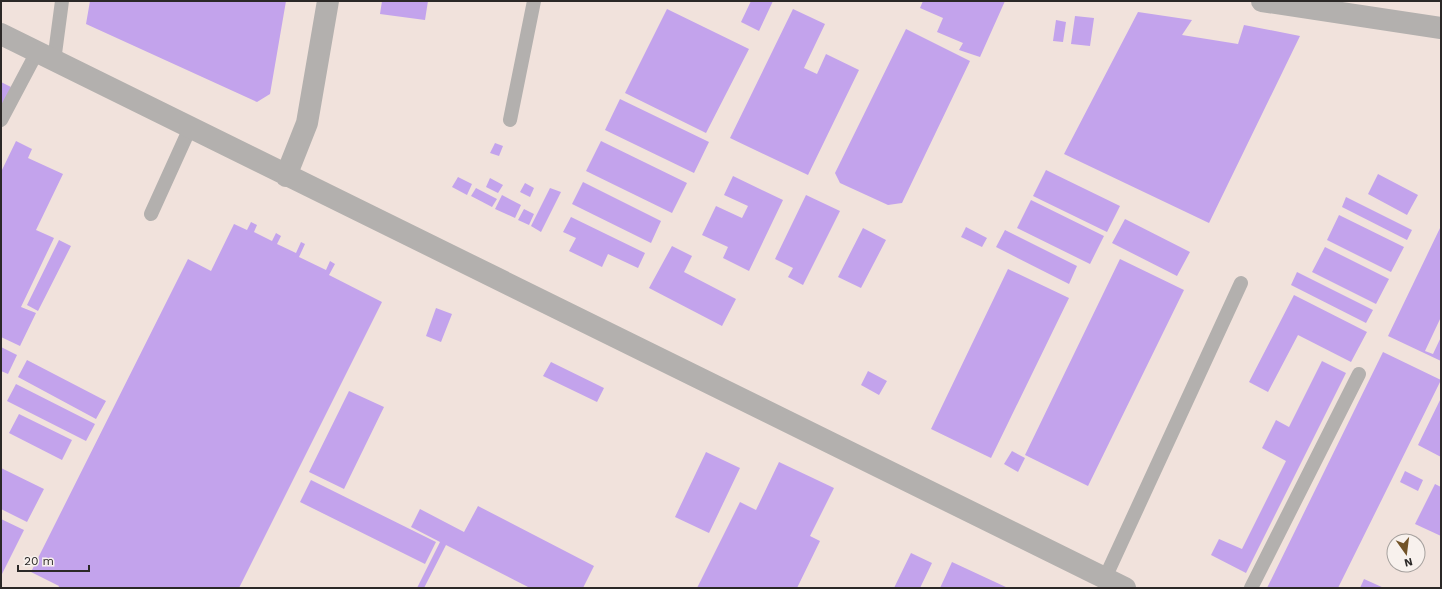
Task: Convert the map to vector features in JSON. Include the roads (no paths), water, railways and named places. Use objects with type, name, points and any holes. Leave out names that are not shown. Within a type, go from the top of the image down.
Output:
[{"type":"street","points":[[286,176],[307,123],[328,1]]},
{"type":"street","points":[[1262,1],[1441,28]]},
{"type":"street","points":[[1,34],[286,176],[1125,588]]},
{"type":"lane","points":[[1,120],[45,56],[62,1]]},
{"type":"lane","points":[[510,120],[534,1]]},
{"type":"lane","points":[[150,214],[190,128]]},
{"type":"lane","points":[[1105,578],[1241,283]]},
{"type":"lane","points":[[1251,588],[1359,374]]}]
